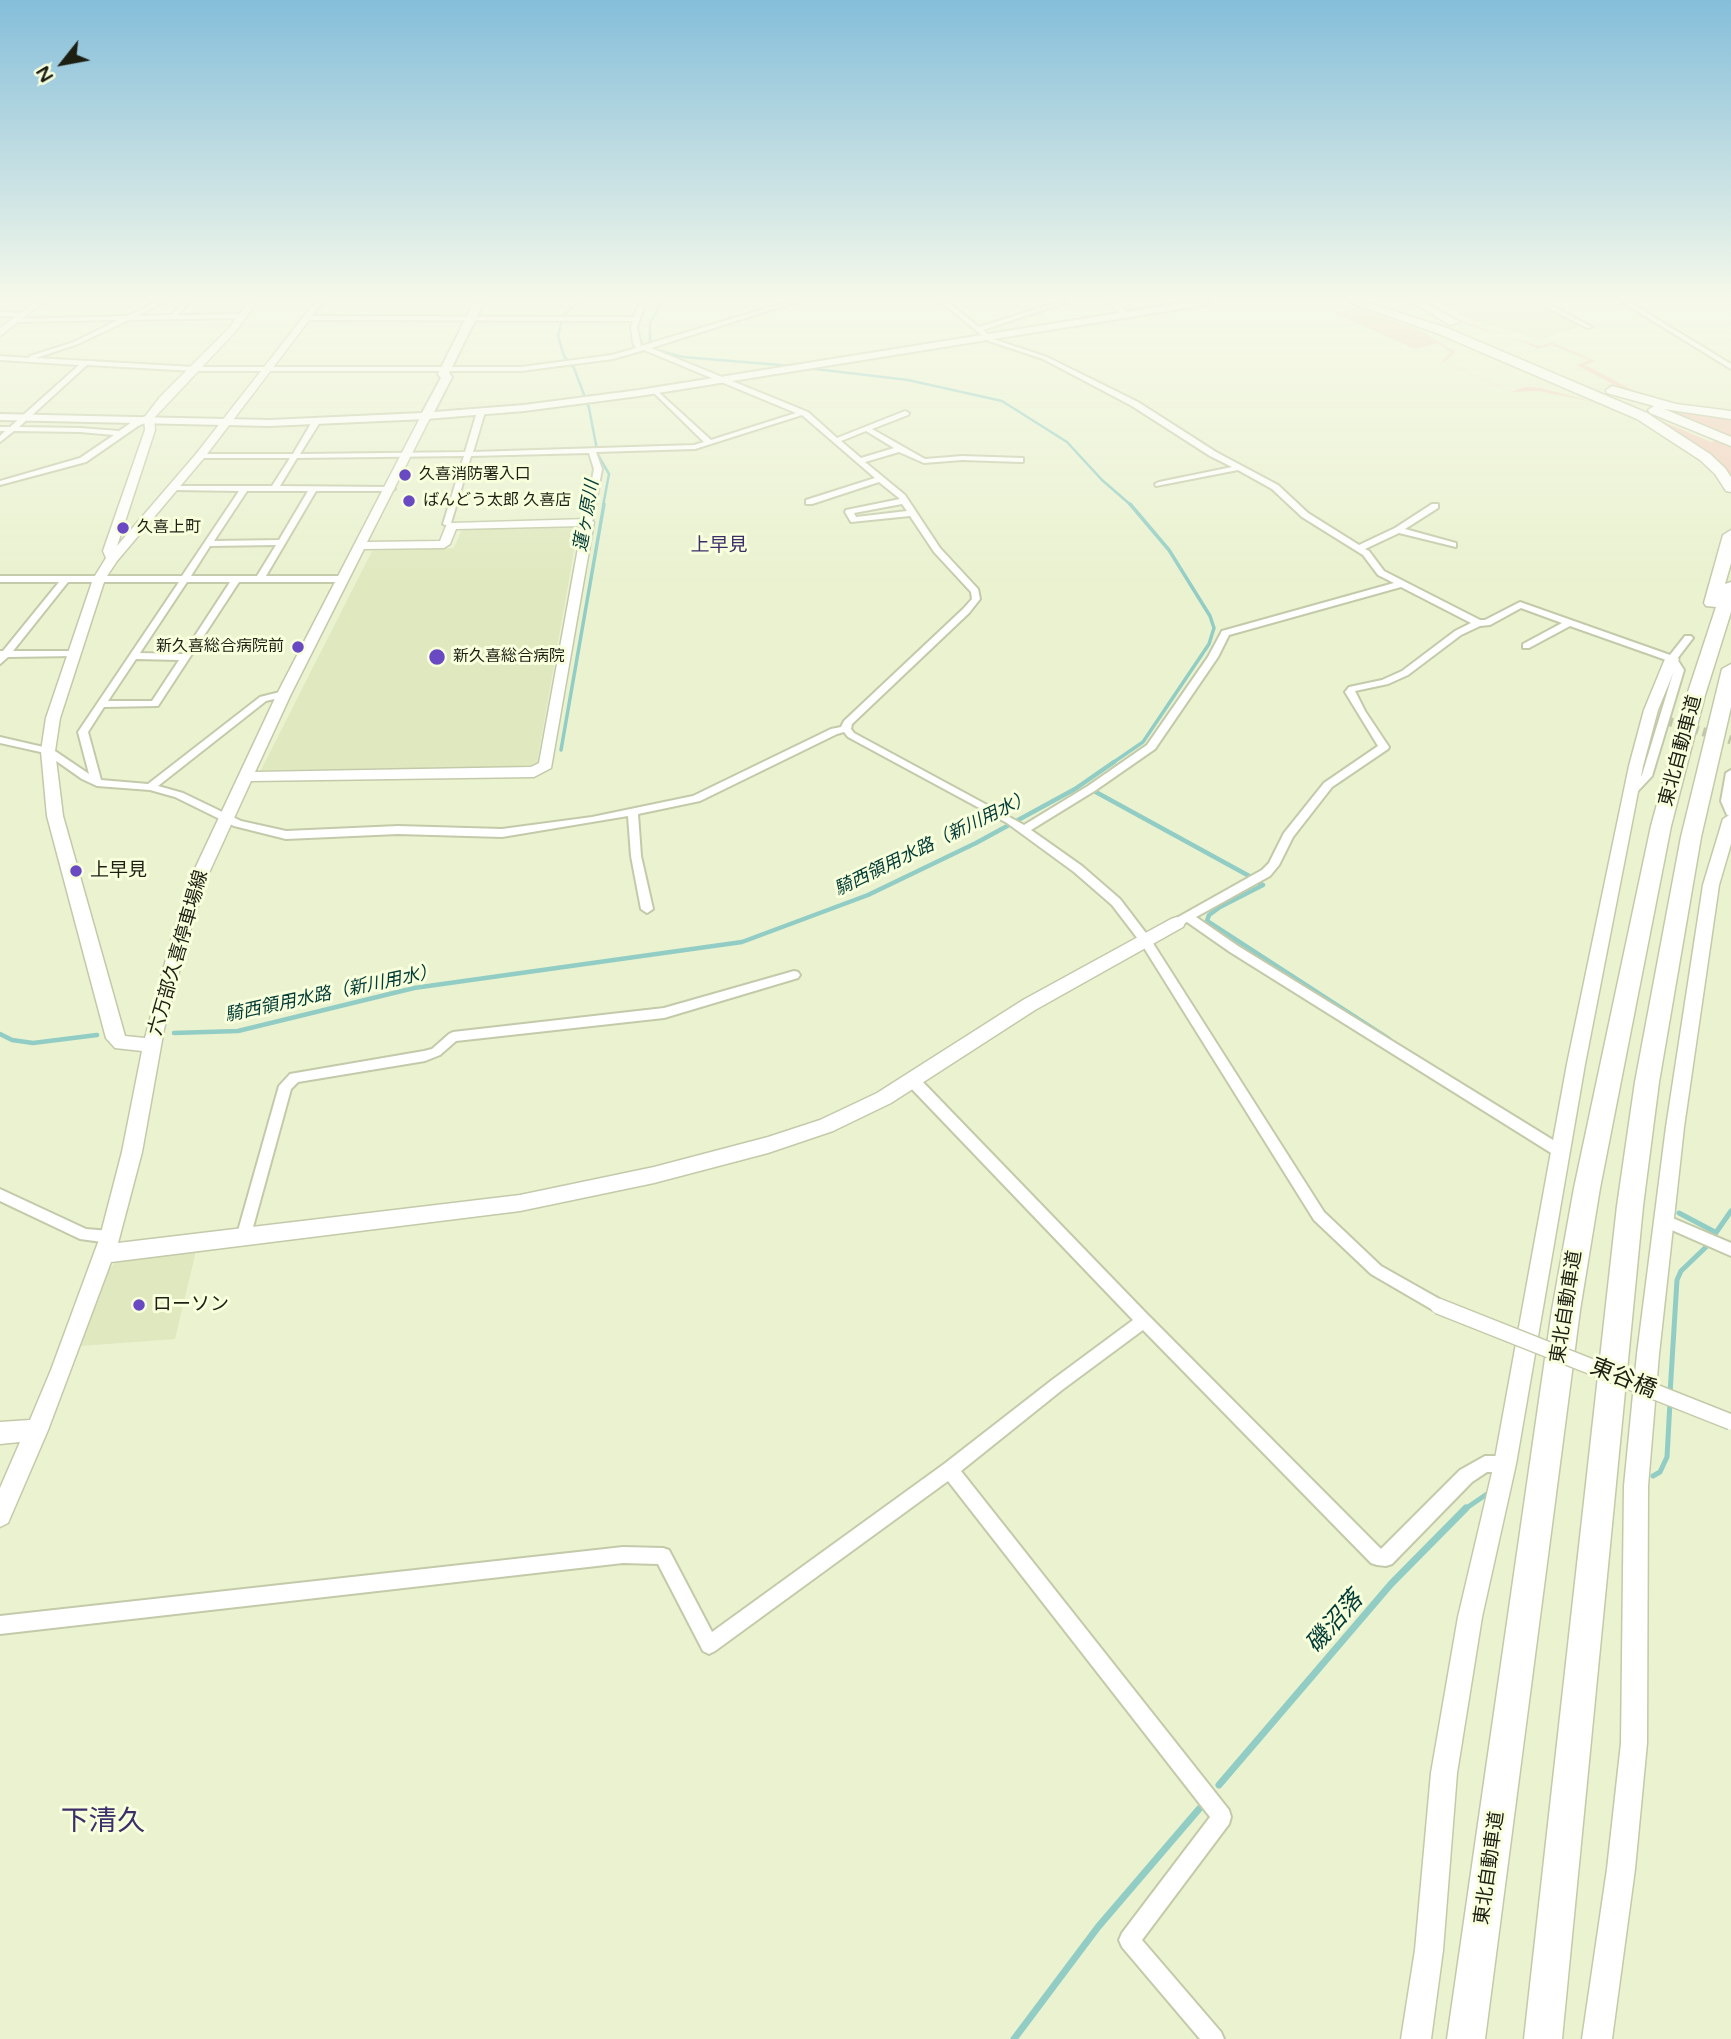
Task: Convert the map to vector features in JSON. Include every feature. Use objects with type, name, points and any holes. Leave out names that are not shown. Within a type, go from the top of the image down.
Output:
[{"type":"highway","points":[[1598,397],[1642,416],[1671,433],[1713,464],[1731,488]]},
{"type":"highway","points":[[1609,397],[1731,442]]},
{"type":"highway","points":[[1627,397],[1731,448]]},
{"type":"highway","points":[[1637,397],[1675,408],[1731,415]]},
{"type":"highway","points":[[1699,645],[1731,535]]},
{"type":"highway","name":"東北自動車道","points":[[1466,2039],[1564,1323],[1584,1201],[1699,645],[1731,587]]},
{"type":"highway","name":"東北自動車道","points":[[1543,2039],[1629,1219],[1643,1109],[1691,837],[1731,669]]},
{"type":"main road","points":[[428,414],[437,397]]},
{"type":"main road","points":[[0,415],[316,422],[428,414],[583,397]]},
{"type":"main road","points":[[227,421],[481,412],[604,397]]},
{"type":"street","points":[[0,440],[48,397]]},
{"type":"street","points":[[112,559],[109,551],[147,420],[165,397]]},
{"type":"street","points":[[152,1045],[121,1044],[115,1038],[55,816],[48,751],[53,718],[99,579],[112,559],[174,488],[246,397]]},
{"type":"street","points":[[662,397],[710,443]]},
{"type":"street","points":[[0,740],[48,751],[96,782],[150,787],[179,795],[225,818],[286,835],[398,830],[502,833],[634,812],[696,799],[834,731],[846,729],[847,723],[976,599],[975,591],[937,550],[904,501],[802,413],[763,397]]},
{"type":"street","points":[[1122,397],[1275,487],[1305,515],[1359,548],[1370,558],[1378,571],[1478,623]]},
{"type":"street","points":[[481,412],[447,524],[588,522]]},
{"type":"street","points":[[200,456],[468,455],[695,447],[802,413]]},
{"type":"street","points":[[836,441],[905,413]]},
{"type":"street","name":"六万部久喜停車場線","points":[[0,1516],[71,1346],[107,1246],[132,1152],[152,1045],[180,937],[200,875],[284,694],[428,414]]},
{"type":"street","points":[[0,483],[83,460],[147,420]]},
{"type":"street","points":[[275,488],[316,422]]},
{"type":"street","points":[[0,429],[80,430],[123,434]]},
{"type":"street","points":[[867,429],[924,461],[962,458],[1020,460]]},
{"type":"street","points":[[859,461],[901,449]]},
{"type":"street","points":[[245,777],[534,772],[544,768],[598,469],[592,451]]},
{"type":"street","points":[[1159,484],[1240,468]]},
{"type":"street","points":[[809,502],[880,479]]},
{"type":"street","points":[[174,488],[391,489]]},
{"type":"street","points":[[96,782],[83,732],[245,488]]},
{"type":"street","points":[[260,579],[314,488]]},
{"type":"street","points":[[904,501],[849,512],[854,520],[913,513]]},
{"type":"street","points":[[1359,548],[1398,530],[1435,506]]},
{"type":"street","points":[[360,547],[441,545],[447,542],[452,526]]},
{"type":"street","points":[[1398,530],[1453,545]]},
{"type":"street","points":[[208,544],[282,542]]},
{"type":"street","points":[[0,579],[344,579]]},
{"type":"street","points":[[2,656],[66,579]]},
{"type":"street","points":[[102,704],[155,704],[236,579]]},
{"type":"street","points":[[1017,826],[1092,788],[1151,747],[1213,657],[1225,633],[1401,584]]},
{"type":"street","points":[[0,1195],[107,1246],[243,1238],[520,1203],[654,1175],[768,1145],[826,1126],[913,1081],[1013,1015],[1266,873],[1274,865],[1288,836],[1328,785],[1384,747],[1360,711],[1350,692],[1352,689],[1385,682],[1405,673],[1458,633],[1478,623],[1487,623],[1520,605],[1672,659]]},
{"type":"street","points":[[1526,646],[1568,623]]},
{"type":"street","points":[[1416,2039],[1429,1950],[1444,1773],[1470,1617],[1505,1464],[1606,910],[1633,790],[1640,743],[1672,659],[1699,645]]},
{"type":"street","points":[[2,656],[74,654]]},
{"type":"street","points":[[134,656],[186,657]]},
{"type":"street","points":[[150,787],[262,699],[284,694]]},
{"type":"street","name":"東谷橋","points":[[846,729],[851,735],[1017,826],[1078,869],[1116,902],[1144,940],[1297,1185],[1320,1216],[1376,1270],[1438,1306],[1731,1422]]},
{"type":"street","points":[[1731,773],[1726,793],[1731,813]]},
{"type":"street","points":[[634,812],[636,856],[647,909]]},
{"type":"street","points":[[1597,2039],[1621,1869],[1633,1755],[1636,1486],[1663,1220],[1711,885],[1731,819]]},
{"type":"street","points":[[1183,920],[1561,1152]]},
{"type":"street","points":[[243,1238],[285,1086],[295,1078],[425,1056],[436,1052],[453,1037],[664,1013],[794,975]]},
{"type":"street","points":[[913,1081],[1144,1321],[1377,1557],[1386,1558],[1466,1476],[1485,1464],[1505,1464]]},
{"type":"street","points":[[1663,1220],[1724,1247]]},
{"type":"street","points":[[0,1625],[623,1555],[663,1556],[709,1645],[950,1470],[1057,1385],[1144,1321]]},
{"type":"street","points":[[0,1433],[37,1430]]},
{"type":"street","points":[[950,1470],[1222,1817],[1129,1940],[1214,2039]]},
{"type":"shaded area","points":[[1632,398],[1688,413],[1731,417],[1731,479],[1620,403],[1711,442],[1724,437]]},
{"type":"shaded area","name":"新久喜総合病院","points":[[578,528],[537,763],[529,767],[261,770],[372,551],[454,548],[461,531],[466,529]]},
{"type":"shaded area","name":"ローソン","points":[[196,1251],[175,1339],[81,1346],[106,1272],[116,1262]]},
{"type":"waterway","name":"蓮ヶ原川","points":[[585,397],[598,455],[609,474],[603,506]]},
{"type":"waterway","name":"騎西領用水路（新川用水）","points":[[985,397],[1002,401],[1067,442],[1102,480],[1131,505]]},
{"type":"waterway","name":"蓮ヶ原川","points":[[561,750],[604,504]]},
{"type":"waterway","name":"騎西領用水路（新川用水）","points":[[1111,764],[1143,742],[1209,644],[1214,628],[1210,616],[1169,550],[1131,505]]},
{"type":"waterway","name":"騎西領用水路（新川用水）","points":[[174,1033],[238,1031],[414,988],[742,942],[868,895],[976,843],[1075,789],[1114,762]]},
{"type":"waterway","points":[[1094,791],[1251,877]]},
{"type":"waterway","points":[[1259,883],[1263,885],[1220,907],[1209,915],[1207,921],[1389,1039]]},
{"type":"waterway","name":"騎西領用水路（新川用水）","points":[[0,1034],[12,1040],[33,1043],[97,1035]]},
{"type":"waterway","name":"磯沼落","points":[[1670,1394],[1677,1280],[1681,1271],[1706,1247],[1731,1211]]},
{"type":"waterway","points":[[1679,1213],[1715,1232]]},
{"type":"waterway","name":"磯沼落","points":[[1653,1476],[1660,1472],[1667,1457],[1670,1402]]},
{"type":"waterway","name":"磯沼落","points":[[1465,1509],[1487,1494]]},
{"type":"waterway","name":"磯沼落","points":[[1219,1785],[1391,1584],[1465,1509]]},
{"type":"waterway","name":"磯沼落","points":[[1014,2039],[1098,1927],[1199,1809]]},
{"type":"tunnel","points":[[1664,720],[1731,740]]},
{"type":"place","name":"久喜消防署入口","points":[[405,475]]},
{"type":"place","name":"ばんどう太郎 久喜店","points":[[409,501]]},
{"type":"place","name":"久喜上町","points":[[123,528]]},
{"type":"place","name":"新久喜総合病院前","points":[[298,647]]},
{"type":"place","name":"新久喜総合病院","points":[[437,657]]},
{"type":"place","name":"上早見","points":[[76,871]]},
{"type":"place","name":"ローソン","points":[[139,1305]]},
{"type":"district","name":"上早見","points":[[719,546]]},
{"type":"district","name":"下清久","points":[[103,1823]]}]
